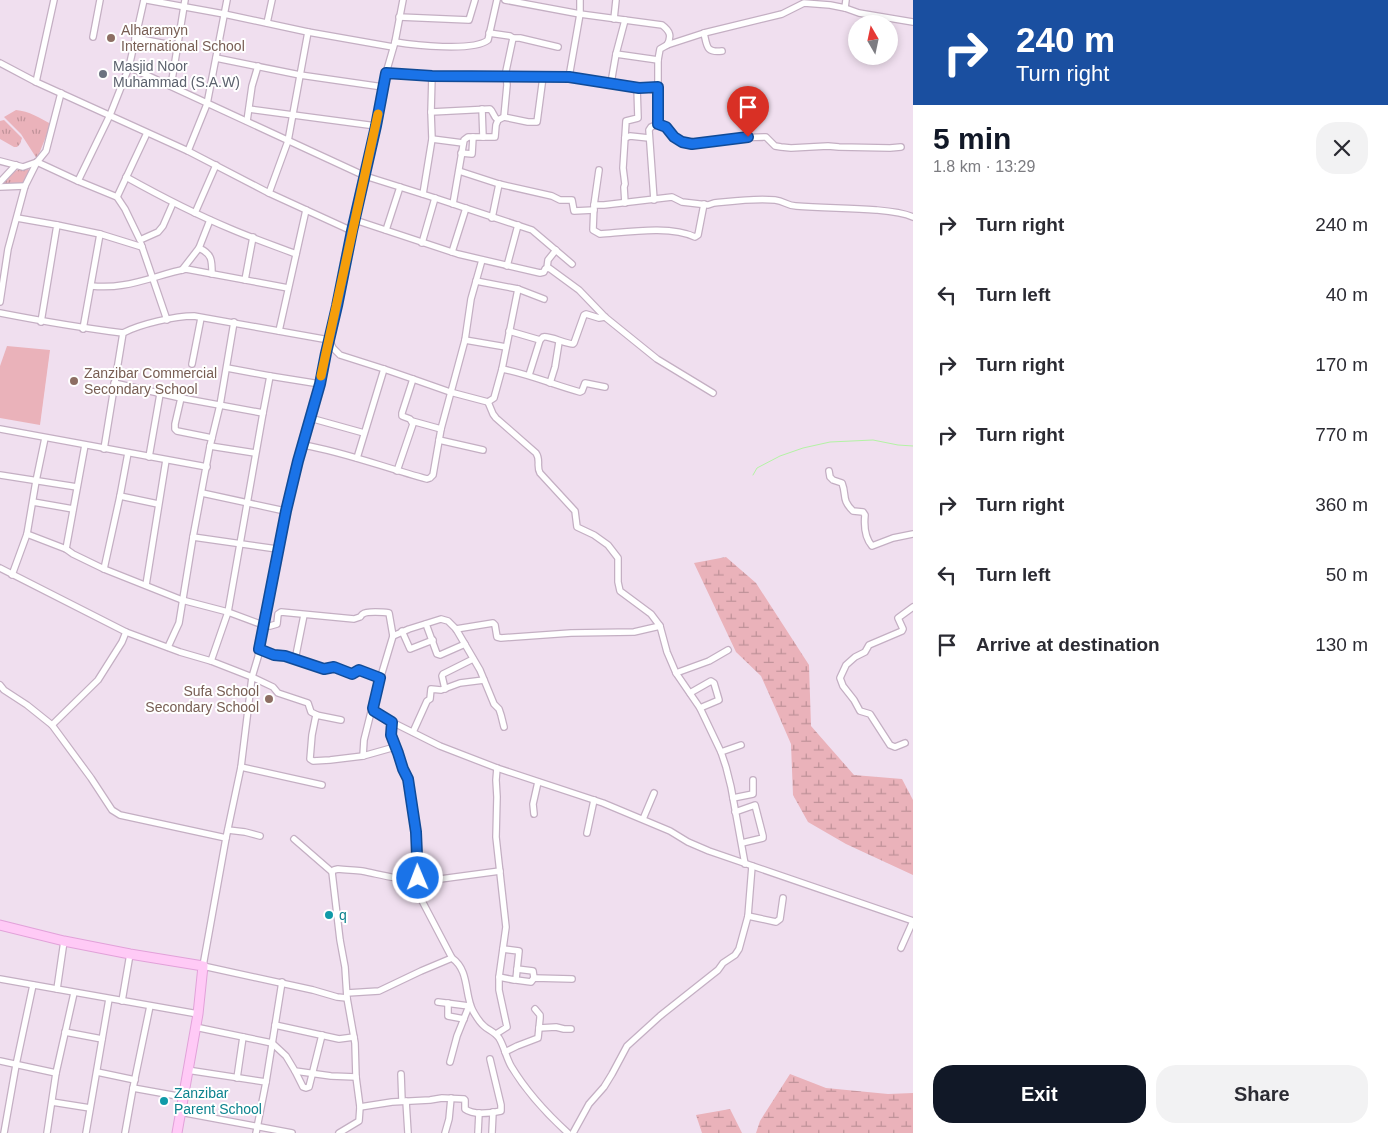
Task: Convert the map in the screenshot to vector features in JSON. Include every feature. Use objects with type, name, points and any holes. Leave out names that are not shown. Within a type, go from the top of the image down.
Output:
[{"type":"street","points":[[36,82],[54,0]]},
{"type":"street","points":[[92,37],[100,0]]},
{"type":"street","points":[[78,181],[110,115],[129,67],[145,0],[308,32],[394,45],[429,47],[485,43],[488,40],[497,0]]},
{"type":"street","points":[[171,86],[185,0]]},
{"type":"street","points":[[188,151],[207,104],[227,0]]},
{"type":"street","points":[[268,23],[272,0]]},
{"type":"street","points":[[176,1133],[198,1014],[204,966],[226,838],[240,767],[252,677],[259,649],[277,549],[298,461],[320,384],[403,0]]},
{"type":"street","points":[[400,17],[469,20],[475,0]]},
{"type":"street","points":[[505,0],[529,2],[580,14],[662,25],[669,30],[670,40],[667,45]]},
{"type":"street","points":[[569,77],[580,14],[580,0]]},
{"type":"street","points":[[614,19],[616,0]]},
{"type":"street","points":[[845,8],[846,0]]},
{"type":"street","points":[[658,124],[658,60],[660,49],[667,45],[704,33],[782,14],[804,3],[830,5],[845,8],[859,14],[913,22]]},
{"type":"street","points":[[611,83],[625,20]]},
{"type":"street","points":[[269,192],[288,141],[308,32]]},
{"type":"street","points":[[489,33],[558,47]]},
{"type":"street","points":[[704,33],[708,49],[715,52],[722,51]]},
{"type":"street","points":[[136,38],[177,46]]},
{"type":"street","points":[[453,204],[462,144],[466,138],[495,136],[496,125],[501,119],[507,85],[507,63],[513,38]]},
{"type":"street","points":[[616,54],[658,60]]},
{"type":"street","points":[[216,58],[300,75],[383,87]]},
{"type":"street","points":[[0,63],[36,82],[188,151],[352,231]]},
{"type":"street","points":[[247,121],[252,86],[258,66]]},
{"type":"street","points":[[129,67],[365,176],[532,230],[572,264]]},
{"type":"street","points":[[386,73],[432,76],[569,77],[637,87],[658,87]]},
{"type":"street","points":[[423,194],[432,139],[432,76]]},
{"type":"street","points":[[431,112],[491,109],[494,117],[501,119],[537,122],[543,77]]},
{"type":"street","points":[[625,203],[624,138],[626,121],[638,118],[637,87]]},
{"type":"street","points":[[0,302],[8,248],[24,186],[37,162],[46,151],[61,93]]},
{"type":"street","points":[[248,109],[376,126]]},
{"type":"street","points":[[482,109],[483,137]]},
{"type":"street","points":[[654,200],[649,130],[650,127],[658,124],[666,127],[674,137],[682,142],[692,144],[766,137],[774,146],[791,148],[818,146],[900,147]]},
{"type":"street","points":[[117,197],[147,133]]},
{"type":"street","points":[[624,138],[630,136],[649,138]]},
{"type":"street","points":[[461,154],[472,154],[473,137]]},
{"type":"street","points":[[432,139],[462,144]]},
{"type":"street","points":[[0,160],[23,167],[37,162],[117,197],[140,240],[167,320]]},
{"type":"street","points":[[0,182],[16,165]]},
{"type":"street","points":[[195,213],[216,165]]},
{"type":"street","points":[[599,170],[594,208],[594,230],[600,234],[647,231],[682,232],[695,237],[698,235],[704,204]]},
{"type":"street","points":[[459,171],[499,184],[552,196],[560,200],[572,200],[574,211],[672,197],[682,202],[704,204],[757,199],[784,201],[789,206],[821,206],[886,211],[908,215],[913,218]]},
{"type":"street","points":[[126,177],[173,203],[210,220],[296,254]]},
{"type":"street","points":[[492,218],[499,184]]},
{"type":"street","points":[[0,187],[24,186]]},
{"type":"street","points":[[386,230],[400,187]]},
{"type":"street","points":[[422,243],[435,198]]},
{"type":"street","points":[[140,240],[158,232],[163,226],[173,203]]},
{"type":"street","points":[[452,252],[466,208]]},
{"type":"street","points":[[279,331],[306,210]]},
{"type":"street","points":[[17,218],[100,234],[142,247]]},
{"type":"street","points":[[182,270],[199,248],[210,220]]},
{"type":"street","points":[[354,220],[452,252],[540,273],[544,272],[545,268],[547,268],[548,260],[556,250]]},
{"type":"street","points":[[41,322],[57,225]]},
{"type":"street","points":[[507,266],[518,225]]},
{"type":"street","points":[[83,329],[100,234]]},
{"type":"street","points":[[245,280],[253,237]]},
{"type":"street","points":[[0,246],[8,248]]},
{"type":"street","points":[[199,248],[210,256],[212,274]]},
{"type":"street","points":[[303,445],[327,449],[427,479],[433,475],[441,429],[465,340],[468,312],[482,260]]},
{"type":"street","points":[[547,268],[579,290],[605,317],[657,359],[713,393]]},
{"type":"street","points":[[91,286],[126,285],[186,269],[288,288]]},
{"type":"street","points":[[476,281],[518,288],[544,300]]},
{"type":"street","points":[[329,340],[333,348],[340,355],[450,392],[488,402],[494,398],[502,369],[518,288]]},
{"type":"street","points":[[0,312],[41,322],[124,333],[131,329],[187,316],[234,322],[329,340]]},
{"type":"street","points":[[509,331],[540,340],[546,337],[571,344],[574,343],[585,314],[599,318],[605,317]]},
{"type":"street","points":[[192,364],[201,318]]},
{"type":"street","points":[[168,647],[179,623],[193,537],[210,446],[220,405],[234,322]]},
{"type":"street","points":[[104,449],[124,333]]},
{"type":"street","points":[[465,340],[506,347]]},
{"type":"street","points":[[529,375],[540,340]]},
{"type":"street","points":[[550,383],[560,342]]},
{"type":"street","points":[[227,368],[320,384]]},
{"type":"street","points":[[357,458],[384,369]]},
{"type":"street","points":[[502,369],[529,375],[580,392],[585,382],[605,386]]},
{"type":"street","points":[[211,661],[228,612],[270,376]]},
{"type":"street","points":[[413,379],[402,416],[412,421],[441,429]]},
{"type":"street","points":[[114,383],[160,394],[263,413]]},
{"type":"street","points":[[149,456],[160,394]]},
{"type":"street","points":[[181,398],[175,424],[177,431],[212,438]]},
{"type":"street","points":[[488,402],[496,418],[536,453],[539,459],[538,467],[540,473],[575,511],[577,527],[594,535],[614,552],[618,558],[620,591],[651,614],[660,626],[667,652],[676,673],[700,708],[721,752],[733,798],[745,864]]},
{"type":"street","points":[[310,418],[364,433]]},
{"type":"street","points":[[397,471],[413,424],[412,421]]},
{"type":"street","points":[[0,429],[206,467]]},
{"type":"street","points":[[12,574],[27,534],[45,438]]},
{"type":"street","points":[[439,440],[483,450]]},
{"type":"street","points":[[66,549],[85,445]]},
{"type":"street","points":[[210,446],[255,453]]},
{"type":"street","points":[[104,569],[128,453]]},
{"type":"street","points":[[146,585],[166,460]]},
{"type":"street","points":[[829,471],[830,478],[842,483],[844,499],[848,507],[853,511],[863,512],[865,515],[864,522],[869,544],[872,546],[893,538],[913,534]]},
{"type":"street","points":[[0,475],[78,488]]},
{"type":"street","points":[[202,493],[286,511]]},
{"type":"street","points":[[120,496],[158,504]]},
{"type":"street","points":[[33,502],[74,510]]},
{"type":"street","points":[[27,534],[66,549],[104,569],[182,600],[228,612],[263,625],[270,626],[276,624],[278,614],[281,612],[354,619],[366,612],[389,613],[393,636],[364,740],[363,756]]},
{"type":"street","points":[[193,537],[277,549]]},
{"type":"street","points":[[0,568],[126,632],[252,677],[278,692],[308,703],[311,712],[317,715],[341,720]]},
{"type":"street","points":[[905,744],[895,747],[890,745],[870,714],[860,711],[843,686],[840,678],[846,665],[855,657],[865,652],[869,645],[902,631],[903,629],[898,618],[913,607]]},
{"type":"street","points":[[295,660],[304,614]]},
{"type":"street","points":[[393,636],[402,631],[426,624],[445,619],[448,620],[456,629],[480,670],[494,704],[501,715],[504,727]]},
{"type":"street","points":[[456,629],[492,623],[495,625],[497,637],[501,638],[571,633],[634,632],[660,626]]},
{"type":"street","points":[[426,624],[437,654],[440,656],[465,644]]},
{"type":"street","points":[[402,631],[410,649],[433,640]]},
{"type":"street","points":[[52,725],[98,680],[122,642],[126,632]]},
{"type":"street","points":[[259,649],[324,669],[334,667],[352,674],[359,670],[380,678]]},
{"type":"street","points":[[676,673],[728,650]]},
{"type":"street","points":[[445,689],[443,674],[474,659]]},
{"type":"street","points":[[413,732],[427,701],[430,699],[431,689],[441,690],[460,683],[484,680]]},
{"type":"street","points":[[690,692],[711,681],[714,683],[719,700],[700,708]]},
{"type":"street","points":[[0,685],[4,690],[52,725],[112,810],[120,815],[226,838]]},
{"type":"street","points":[[373,708],[374,711],[392,722],[440,746],[497,768],[594,800],[670,831],[688,842],[745,864],[913,921],[901,948]]},
{"type":"street","points":[[317,715],[312,736],[310,759],[312,761],[363,756],[395,746]]},
{"type":"street","points":[[392,722],[391,735],[408,779],[416,832],[420,897],[452,958],[458,962],[465,976],[470,1006],[482,1025],[496,1034],[510,1064],[538,1104],[568,1133]]},
{"type":"street","points":[[721,752],[741,745]]},
{"type":"street","points":[[240,767],[322,785]]},
{"type":"street","points":[[496,1034],[507,1028],[499,990],[506,926],[496,824],[498,797],[497,768]]},
{"type":"street","points":[[742,843],[763,838],[753,794],[753,780]]},
{"type":"street","points":[[534,814],[533,804],[538,782]]},
{"type":"street","points":[[643,819],[654,792]]},
{"type":"street","points":[[733,798],[753,794]]},
{"type":"street","points":[[587,833],[594,800]]},
{"type":"street","points":[[735,812],[755,805]]},
{"type":"street","points":[[228,830],[260,836]]},
{"type":"street","points":[[294,840],[332,872],[347,996],[355,1043],[356,1077],[360,1108],[359,1121],[339,1133]]},
{"type":"street","points":[[573,1133],[589,1104],[604,1087],[627,1046],[737,952],[748,916],[752,866]]},
{"type":"street","points":[[332,872],[338,869],[359,871],[390,878],[418,880],[500,871]]},
{"type":"street","points":[[748,916],[778,921],[780,919],[783,898]]},
{"type":"street","points":[[0,925],[64,941],[282,982],[337,997],[379,991],[452,958]]},
{"type":"street","points":[[56,989],[64,941]]},
{"type":"street","points":[[503,950],[519,951],[516,980]]},
{"type":"street","points":[[122,1001],[130,954]]},
{"type":"street","points":[[518,969],[533,972],[534,978]]},
{"type":"street","points":[[499,977],[532,982],[534,978],[572,979]]},
{"type":"street","points":[[0,980],[198,1014]]},
{"type":"street","points":[[257,1130],[282,982]]},
{"type":"street","points":[[4,1133],[33,985]]},
{"type":"street","points":[[47,1133],[56,1073],[74,992]]},
{"type":"street","points":[[86,1133],[109,999]]},
{"type":"street","points":[[438,1002],[470,1006]]},
{"type":"street","points":[[448,1003],[448,1016],[464,1019]]},
{"type":"street","points":[[125,1133],[150,1006]]},
{"type":"street","points":[[450,1062],[457,1036],[470,1006]]},
{"type":"street","points":[[506,1052],[538,1038],[540,1015],[535,1010]]},
{"type":"street","points":[[275,1026],[339,1038],[354,1037]]},
{"type":"street","points":[[195,1027],[272,1043],[286,1056],[303,1087],[306,1088],[309,1087],[313,1074],[322,1035]]},
{"type":"street","points":[[539,1028],[556,1027],[571,1029]]},
{"type":"street","points":[[65,1032],[102,1039]]},
{"type":"street","points":[[237,1078],[243,1037]]},
{"type":"street","points":[[360,1108],[451,1098],[464,1099],[466,1110],[479,1113],[501,1111],[502,1108],[490,1059]]},
{"type":"street","points":[[0,1061],[56,1073]]},
{"type":"street","points":[[187,1070],[266,1082]]},
{"type":"street","points":[[295,1071],[356,1077]]},
{"type":"street","points":[[97,1072],[135,1080]]},
{"type":"street","points":[[401,1074],[408,1133]]},
{"type":"street","points":[[133,1088],[183,1097]]},
{"type":"street","points":[[445,1133],[451,1098]]},
{"type":"street","points":[[52,1102],[90,1108]]},
{"type":"street","points":[[180,1112],[257,1130],[292,1133]]},
{"type":"street","points":[[492,1133],[493,1112]]},
{"type":"street","points":[[478,1133],[479,1113]]},
{"type":"shaded area","points":[[0,0],[913,0],[913,1133],[0,1133]]},
{"type":"green space","points":[[16,110],[30,113],[51,124],[37,159],[21,134],[4,117]]},
{"type":"green space","points":[[4,120],[22,138],[17,147],[0,139],[0,121]]},
{"type":"green space","points":[[24,168],[30,171],[25,182],[22,184],[0,184],[15,171]]},
{"type":"green space","points":[[7,346],[50,350],[40,425],[0,418],[0,366]]},
{"type":"green space","points":[[726,557],[756,583],[809,665],[811,726],[854,775],[902,779],[913,800],[913,875],[846,844],[808,822],[793,795],[791,744],[778,714],[761,676],[736,652],[694,563]]},
{"type":"green space","points":[[790,1074],[826,1088],[888,1094],[913,1093],[913,1133],[756,1133],[760,1121]]},
{"type":"green space","points":[[730,1109],[742,1133],[702,1133],[696,1115]]},
{"type":"waterway","points":[[753,475],[757,468],[780,456],[803,448],[830,442],[873,440],[913,446]]},
{"type":"slow traffic","points":[[321,376],[378,114]]},
{"type":"place","name":"Alharamyn International School","points":[[111,38]]},
{"type":"place","name":"Masjid Noor Muhammad (S.A.W)","points":[[103,74]]},
{"type":"place","name":"Zanzibar Commercial Secondary School","points":[[74,381]]},
{"type":"place","name":"Sufa School Secondary School","points":[[269,699]]},
{"type":"place","name":"q","points":[[329,915]]},
{"type":"place","name":"Zanzibar Parent School","points":[[164,1101]]},
{"type":"route","points":[[418,878],[416,832],[408,779],[391,735],[390,728],[392,722],[374,711],[373,708],[380,678],[359,670],[352,674],[334,667],[324,669],[259,649],[277,549],[298,461],[320,384],[386,73],[432,76],[569,77],[639,88],[658,87],[658,124],[666,127],[674,137],[682,142],[692,144],[748,137]]}]
